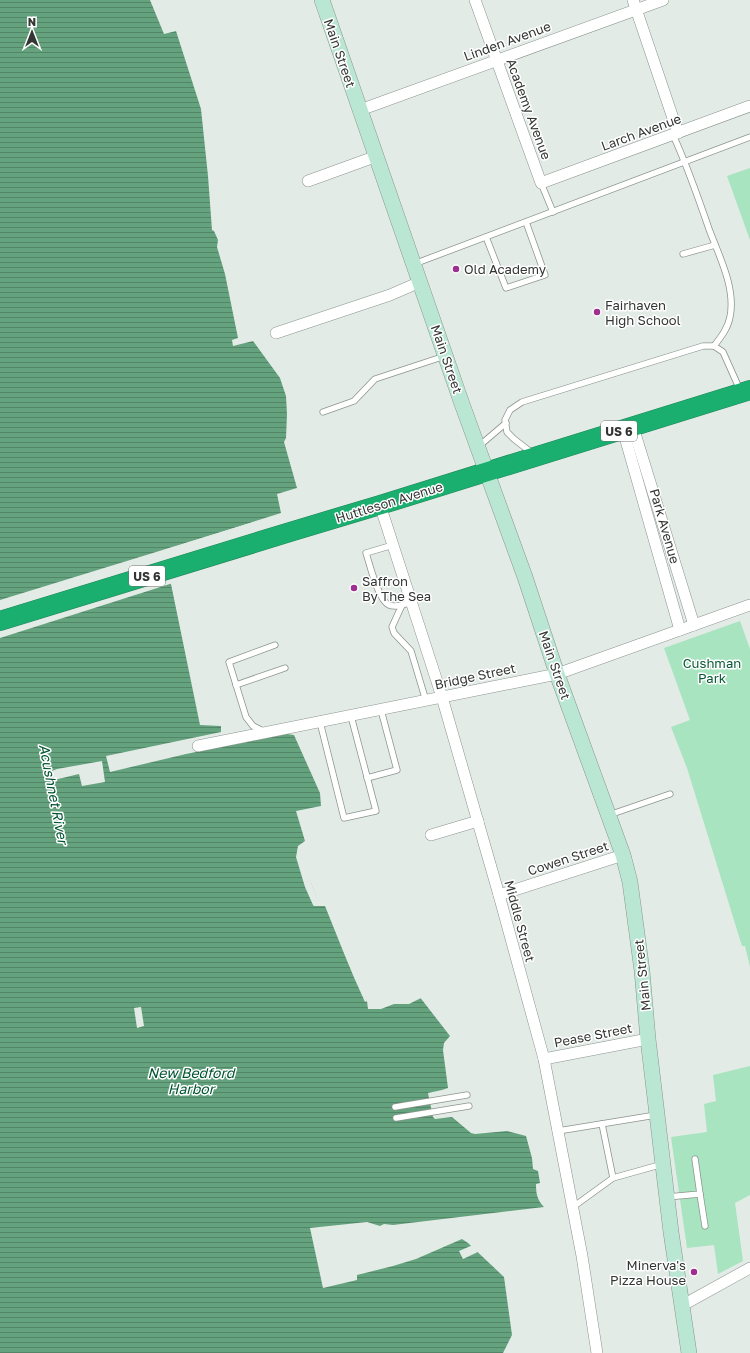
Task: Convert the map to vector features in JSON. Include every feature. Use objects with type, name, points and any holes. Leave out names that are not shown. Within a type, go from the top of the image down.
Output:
[{"type":"highway","name":"US 6","points":[[487,472],[746,391]]},
{"type":"highway","name":"Huttleson Avenue","points":[[2,621],[487,472]]},
{"type":"main road","name":"Main Street","points":[[322,0],[557,674],[623,855],[630,882],[642,971],[648,1039],[667,1197],[689,1353]]},
{"type":"street","name":"Academy Avenue","points":[[475,0],[541,183]]},
{"type":"street","name":"Linden Avenue","points":[[360,110],[496,60],[634,5],[663,0]]},
{"type":"street","points":[[634,5],[675,134]]},
{"type":"street","name":"Larch Avenue","points":[[541,183],[750,106]]},
{"type":"street","points":[[308,181],[377,156]]},
{"type":"street","points":[[276,333],[390,295],[420,282]]},
{"type":"street","points":[[628,428],[694,625]]},
{"type":"street","name":"Park Avenue","points":[[628,428],[680,630]]},
{"type":"street","name":"Middle Street","points":[[380,505],[393,545],[407,603],[442,698],[499,895],[544,1059],[582,1256],[597,1353]]},
{"type":"street","name":"Bridge Street","points":[[198,746],[557,674],[750,605]]},
{"type":"street","points":[[431,835],[478,821]]},
{"type":"street","name":"Cowen Street","points":[[499,895],[623,855]]},
{"type":"street","name":"Pease Street","points":[[544,1059],[648,1039]]},
{"type":"street","points":[[683,1305],[750,1268]]},
{"type":"lane","points":[[675,134],[726,276],[731,297],[730,317],[725,332],[714,346]]},
{"type":"lane","points":[[414,264],[750,137]]},
{"type":"lane","points":[[541,183],[553,212]]},
{"type":"lane","points":[[486,237],[506,288],[545,275],[526,222]]},
{"type":"lane","points":[[683,254],[715,245]]},
{"type":"lane","points":[[537,456],[514,439],[508,432],[505,420],[510,410],[522,402],[703,346],[714,346],[723,352],[746,391]]},
{"type":"lane","points":[[323,412],[354,401],[374,379],[446,356]]},
{"type":"lane","points":[[478,447],[506,423]]},
{"type":"lane","points":[[393,545],[366,553],[381,597],[389,605],[397,606],[407,603]]},
{"type":"lane","points":[[407,603],[392,627],[394,633],[411,651],[426,701]]},
{"type":"lane","points":[[267,733],[253,726],[246,717],[229,662],[275,645]]},
{"type":"lane","points":[[236,684],[285,668]]},
{"type":"lane","points":[[367,778],[397,770],[381,710]]},
{"type":"lane","points":[[320,722],[344,818],[376,811],[351,716]]},
{"type":"lane","points":[[609,816],[670,794]]},
{"type":"lane","points":[[395,1108],[467,1095]]},
{"type":"lane","points":[[396,1118],[469,1106]]},
{"type":"lane","points":[[558,1131],[657,1115]]},
{"type":"lane","points":[[602,1124],[613,1178]]},
{"type":"lane","points":[[695,1159],[705,1226]]},
{"type":"lane","points":[[573,1208],[613,1178],[663,1164]]},
{"type":"lane","points":[[667,1197],[700,1194]]},
{"type":"green space","points":[[750,168],[750,240],[727,176]]},
{"type":"green space","name":"Cushman Park","points":[[740,621],[750,649],[750,967],[745,946],[742,946],[687,768],[671,727],[690,720],[664,648]]},
{"type":"green space","points":[[750,1066],[750,1195],[735,1203],[743,1261],[718,1274],[714,1245],[687,1248],[671,1137],[707,1132],[704,1104],[716,1101],[713,1075]]},
{"type":"water","name":"New Bedford Harbor","points":[[0,0],[150,0],[164,34],[176,31],[201,109],[212,230],[214,231],[218,240],[217,247],[225,274],[238,338],[232,340],[233,346],[253,341],[280,378],[286,396],[286,438],[284,442],[297,488],[277,494],[281,513],[164,550],[200,725],[221,726],[221,732],[106,756],[110,772],[186,754],[287,734],[294,735],[320,793],[321,806],[296,811],[305,841],[301,848],[302,858],[319,905],[325,906],[365,1002],[367,1001],[369,1003],[419,996],[450,1036],[444,1043],[443,1050],[448,1088],[428,1093],[433,1117],[435,1119],[452,1117],[471,1133],[475,1134],[507,1131],[526,1136],[532,1158],[533,1169],[538,1171],[540,1183],[536,1184],[537,1196],[544,1207],[393,1225],[384,1224],[380,1226],[367,1222],[310,1228],[323,1288],[357,1280],[357,1275],[416,1259],[462,1239],[504,1277],[512,1335],[503,1353],[0,1353]]},
{"type":"pier","points":[[283,513],[281,515],[166,551],[173,583],[0,638],[0,600]]},
{"type":"pier","points":[[102,761],[105,782],[82,786],[79,774],[54,780],[52,771],[57,769]]},
{"type":"pier","points":[[305,841],[303,849],[304,858],[312,885],[318,901],[323,903],[325,906],[314,906],[305,887],[296,857],[298,846]]},
{"type":"pier","points":[[419,994],[423,997],[409,1004],[394,1004],[381,1009],[368,1009],[367,1001],[369,1000],[377,1001],[390,997]]},
{"type":"pier","points":[[141,1007],[144,1026],[137,1028],[134,1008]]},
{"type":"pier","points":[[473,1245],[478,1252],[463,1259],[459,1251]]},
{"type":"place","name":"Old Academy","points":[[456,269]]},
{"type":"place","name":"Fairhaven High School","points":[[597,312]]},
{"type":"place","name":"Saffron By The Sea","points":[[354,588]]},
{"type":"place","name":"Minerva's Pizza House","points":[[694,1272]]},
{"type":"water label","name":"Acushnet River","points":[[54,794]]}]
